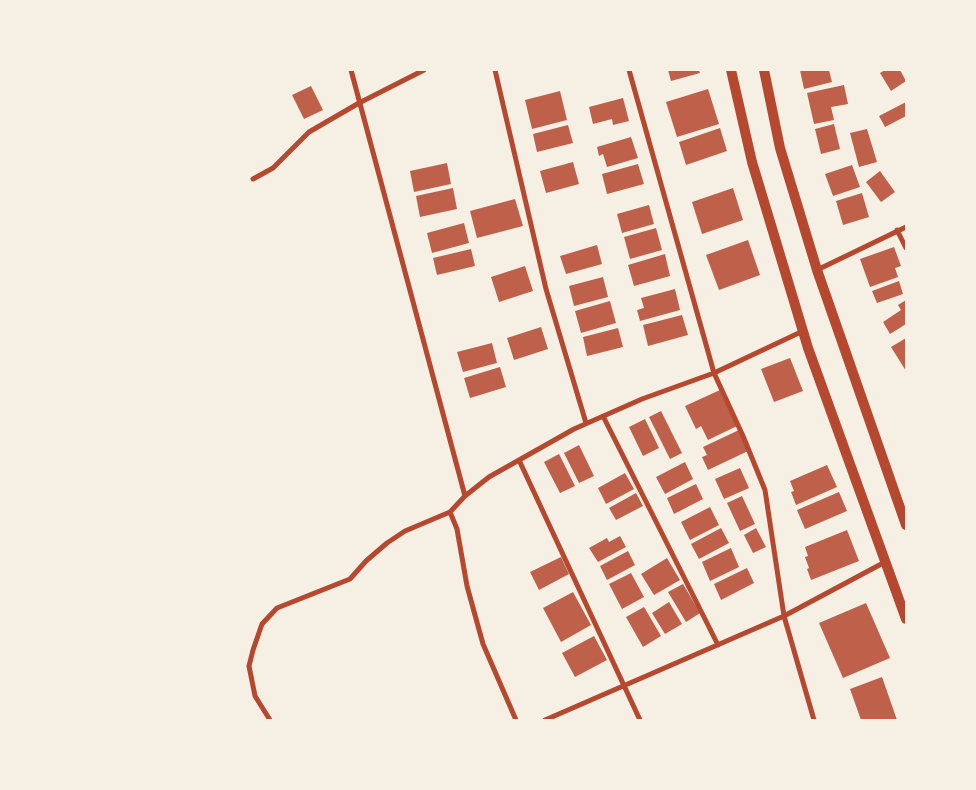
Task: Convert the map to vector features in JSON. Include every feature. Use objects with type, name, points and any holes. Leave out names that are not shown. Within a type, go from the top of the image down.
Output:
[{"type":"main road","points":[[731,70],[752,162],[803,331],[906,620]]},
{"type":"main road","points":[[764,70],[780,148],[817,270],[906,525]]},
{"type":"street","points":[[351,70],[465,496]]},
{"type":"street","points":[[253,179],[273,168],[309,132],[359,103],[424,70]]},
{"type":"street","points":[[495,70],[546,289],[586,423]]},
{"type":"street","points":[[629,70],[714,373],[765,490],[784,616],[814,720]]},
{"type":"street","points":[[817,270],[906,227]]},
{"type":"street","points":[[897,230],[906,248]]},
{"type":"street","points":[[270,720],[255,696],[249,666],[262,624],[278,608],[350,579],[388,542],[405,531],[450,512],[465,496],[489,477],[574,429],[642,399],[714,373],[803,331]]},
{"type":"street","points":[[602,416],[718,645]]},
{"type":"street","points":[[519,460],[640,720]]},
{"type":"street","points":[[450,512],[457,529],[467,586],[483,644],[516,720]]},
{"type":"street","points":[[545,720],[784,616],[885,562]]},
{"type":"building","points":[[668,70],[699,70],[700,73],[671,81]]},
{"type":"building","points":[[800,70],[829,70],[832,82],[804,89]]},
{"type":"building","points":[[885,70],[900,70],[906,81],[891,91],[880,73]]},
{"type":"building","points":[[844,85],[848,104],[831,107],[834,120],[814,124],[807,93]]},
{"type":"building","points":[[311,86],[323,110],[304,119],[292,95]]},
{"type":"building","points":[[708,89],[719,124],[677,137],[666,102]]},
{"type":"building","points":[[560,91],[567,120],[532,129],[525,100]]},
{"type":"building","points":[[623,98],[629,121],[613,125],[612,119],[593,124],[589,107]]},
{"type":"building","points":[[906,102],[906,116],[885,127],[879,116]]},
{"type":"building","points":[[834,124],[840,149],[821,154],[815,129]]},
{"type":"building","points":[[568,125],[573,143],[537,152],[533,134]]},
{"type":"building","points":[[720,128],[727,151],[686,165],[679,142]]},
{"type":"building","points":[[867,129],[877,162],[859,167],[850,133]]},
{"type":"building","points":[[631,137],[638,158],[607,167],[603,154],[599,156],[597,147]]},
{"type":"building","points":[[573,162],[579,184],[546,193],[540,171]]},
{"type":"building","points":[[447,163],[451,184],[414,192],[410,171]]},
{"type":"building","points":[[638,164],[644,184],[607,194],[602,174]]},
{"type":"building","points":[[852,165],[860,187],[833,196],[825,174]]},
{"type":"building","points":[[880,171],[895,192],[881,202],[866,182]]},
{"type":"building","points":[[453,188],[457,209],[420,217],[416,196]]},
{"type":"building","points":[[733,188],[743,220],[702,234],[692,202]]},
{"type":"building","points":[[862,193],[869,217],[843,225],[836,201]]},
{"type":"building","points":[[515,199],[523,226],[477,238],[470,211]]},
{"type":"building","points":[[649,205],[654,224],[622,233],[617,214]]},
{"type":"building","points":[[464,223],[469,243],[432,253],[427,233]]},
{"type":"building","points":[[656,228],[662,250],[630,259],[624,237]]},
{"type":"building","points":[[748,240],[760,275],[719,290],[706,255]]},
{"type":"building","points":[[597,245],[602,264],[566,274],[560,256]]},
{"type":"building","points":[[894,247],[901,266],[895,268],[898,277],[870,287],[860,259]]},
{"type":"building","points":[[471,249],[475,266],[437,275],[433,258]]},
{"type":"building","points":[[665,254],[670,276],[634,286],[628,265]]},
{"type":"building","points":[[525,266],[533,291],[499,302],[491,277]]},
{"type":"building","points":[[603,277],[608,297],[574,306],[569,286]]},
{"type":"building","points":[[899,281],[903,294],[877,303],[872,291]]},
{"type":"building","points":[[675,289],[680,310],[640,321],[637,310],[644,308],[641,298]]},
{"type":"building","points":[[906,300],[906,324],[890,334],[883,322],[901,310],[898,305]]},
{"type":"building","points":[[610,301],[616,323],[581,333],[575,311]]},
{"type":"building","points":[[682,315],[688,335],[648,346],[643,325]]},
{"type":"building","points":[[541,327],[548,349],[514,360],[507,338]]},
{"type":"building","points":[[618,328],[623,347],[587,356],[583,337]]},
{"type":"building","points":[[906,338],[906,371],[891,347]]},
{"type":"building","points":[[492,343],[497,363],[463,372],[457,352]]},
{"type":"building","points":[[790,358],[803,391],[774,402],[761,369]]},
{"type":"building","points":[[500,367],[506,387],[470,398],[464,378]]},
{"type":"building","points":[[720,390],[737,426],[708,440],[701,426],[696,429],[685,406]]},
{"type":"building","points":[[661,411],[682,453],[670,459],[649,417]]},
{"type":"building","points":[[645,419],[659,448],[643,456],[629,427]]},
{"type":"building","points":[[739,430],[748,451],[708,470],[702,457],[707,455],[703,447]]},
{"type":"building","points":[[579,445],[594,476],[579,483],[564,453]]},
{"type":"building","points":[[559,454],[575,486],[560,493],[544,462]]},
{"type":"building","points":[[685,462],[693,479],[665,494],[656,477]]},
{"type":"building","points":[[827,465],[837,487],[796,505],[791,492],[794,491],[790,481]]},
{"type":"building","points":[[740,468],[749,488],[724,499],[715,479]]},
{"type":"building","points":[[625,473],[634,489],[606,504],[598,488]]},
{"type":"building","points":[[696,484],[703,499],[674,514],[667,498]]},
{"type":"building","points":[[839,492],[847,511],[805,529],[797,510]]},
{"type":"building","points":[[636,493],[643,506],[616,520],[609,508]]},
{"type":"building","points":[[742,496],[755,524],[740,531],[727,503]]},
{"type":"building","points":[[710,507],[719,525],[690,540],[681,522]]},
{"type":"building","points":[[721,528],[729,543],[699,559],[691,544]]},
{"type":"building","points":[[756,528],[766,547],[753,553],[744,535]]},
{"type":"building","points":[[847,530],[859,561],[811,580],[807,569],[809,568],[805,557],[808,556],[805,547]]},
{"type":"building","points":[[620,536],[626,547],[598,562],[589,548],[607,538],[609,542]]},
{"type":"building","points":[[731,548],[739,567],[710,581],[702,562]]},
{"type":"building","points":[[628,551],[635,565],[607,580],[600,566]]},
{"type":"building","points":[[561,557],[569,574],[539,590],[530,572]]},
{"type":"building","points":[[667,558],[680,580],[654,595],[641,574]]},
{"type":"building","points":[[747,568],[754,583],[721,600],[714,584]]},
{"type":"building","points":[[631,573],[644,597],[622,609],[609,584]]},
{"type":"building","points":[[683,584],[700,613],[686,622],[668,592]]},
{"type":"building","points":[[573,592],[591,625],[561,642],[543,608]]},
{"type":"building","points":[[669,602],[682,624],[665,634],[652,613]]},
{"type":"building","points":[[866,603],[890,658],[843,678],[819,623]]},
{"type":"building","points":[[644,607],[661,636],[643,647],[626,617]]},
{"type":"building","points":[[594,636],[607,660],[575,677],[562,653]]},
{"type":"building","points":[[882,677],[897,720],[861,720],[850,689]]}]
